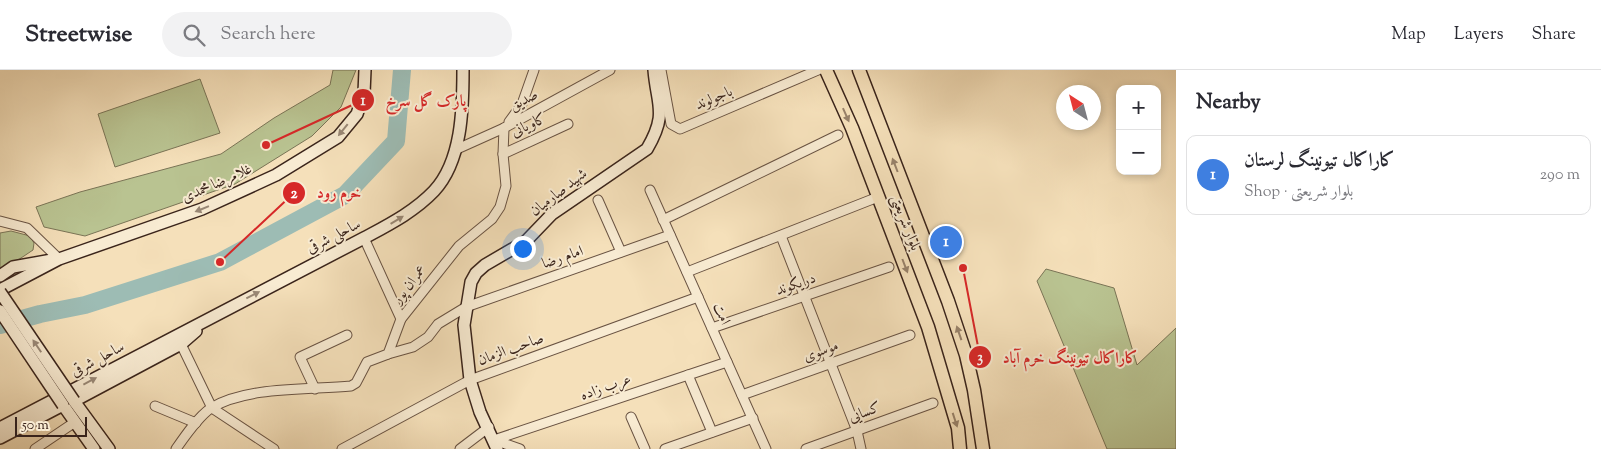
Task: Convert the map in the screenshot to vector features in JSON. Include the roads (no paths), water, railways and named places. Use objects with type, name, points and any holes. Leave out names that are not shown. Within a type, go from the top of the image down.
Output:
[{"type":"main road","name":"غلامرضا محمدی","points":[[0,291],[59,259],[202,209],[276,174],[338,137],[357,114],[364,93],[365,70]]},
{"type":"main road","name":"ساحلی شرقی","points":[[210,318],[400,219],[428,197],[447,172],[455,150],[463,96],[463,70]]},
{"type":"main road","name":"شهید صارمیان","points":[[496,445],[489,427],[480,412],[470,380],[464,326],[471,282],[481,269],[516,248],[552,214],[647,148],[661,119],[654,70]]},
{"type":"main road","name":"بلوار شریعتی","points":[[826,70],[878,197],[940,363],[958,428],[960,449]]},
{"type":"main road","name":"بلوار شریعتی","points":[[859,70],[948,301],[966,355],[974,390],[983,449]]},
{"type":"main road","name":"غلامرضا محمدی","points":[[0,276],[13,267],[38,261],[59,259]]},
{"type":"main road","points":[[0,291],[68,403],[75,422],[94,449]]},
{"type":"main road","points":[[0,311],[68,403],[109,449]]},
{"type":"main road","name":"ساحل شرقی","points":[[0,428],[179,340],[210,318]]},
{"type":"main road","points":[[0,438],[68,403],[179,340]]},
{"type":"street","points":[[504,128],[522,104],[534,70]]},
{"type":"street","name":"صدیق","points":[[455,150],[504,128],[610,70]]},
{"type":"street","name":"باجولوند","points":[[661,70],[671,124],[680,129],[818,70]]},
{"type":"street","name":"کاویانی","points":[[503,154],[568,124]]},
{"type":"street","name":"عمران پور","points":[[388,354],[401,319],[458,246],[492,219],[500,207],[506,186],[503,154],[504,128]]},
{"type":"street","points":[[663,220],[838,135]]},
{"type":"street","name":"امت","points":[[650,190],[766,449]]},
{"type":"street","points":[[687,272],[878,197]]},
{"type":"street","points":[[598,200],[621,252]]},
{"type":"street","points":[[1,222],[27,228],[59,259]]},
{"type":"street","name":"امام رضا","points":[[388,354],[413,347],[428,337],[438,324],[466,307],[670,235]]},
{"type":"street","points":[[781,236],[857,431],[861,449]]},
{"type":"street","points":[[364,238],[401,319]]},
{"type":"street","name":"دریکوند","points":[[712,328],[889,267]]},
{"type":"street","name":"صاحب الزمان","points":[[342,449],[470,380],[698,297]]},
{"type":"street","points":[[316,389],[300,356],[347,335]]},
{"type":"street","name":"موسوی","points":[[742,394],[910,335]]},
{"type":"street","points":[[179,340],[212,408],[274,449]]},
{"type":"street","points":[[176,449],[212,408],[254,393],[351,386],[356,383],[367,362],[388,354]]},
{"type":"street","name":"عرب زاده","points":[[496,445],[727,362]]},
{"type":"street","points":[[688,375],[712,432]]},
{"type":"street","name":"کسایی","points":[[806,449],[933,403]]},
{"type":"street","points":[[155,406],[196,424]]},
{"type":"street","points":[[631,416],[645,449]]},
{"type":"street","points":[[665,449],[753,418]]},
{"type":"street","points":[[35,449],[75,422]]},
{"type":"street","points":[[460,449],[489,427]]},
{"type":"street","points":[[496,445],[520,449]]},
{"type":"waterway","points":[[0,325],[40,314],[85,305],[220,262],[345,195],[396,141],[402,70]]},
{"type":"place","name":"پارک گل سرخ","points":[[266,145]]},
{"type":"place","name":"کاراکال تیونینگ لرستان","points":[[946,242]]},
{"type":"place","name":"خرم رود","points":[[220,262]]},
{"type":"place","name":"کاراکال تیونینگ خرم آباد","points":[[963,268]]}]
